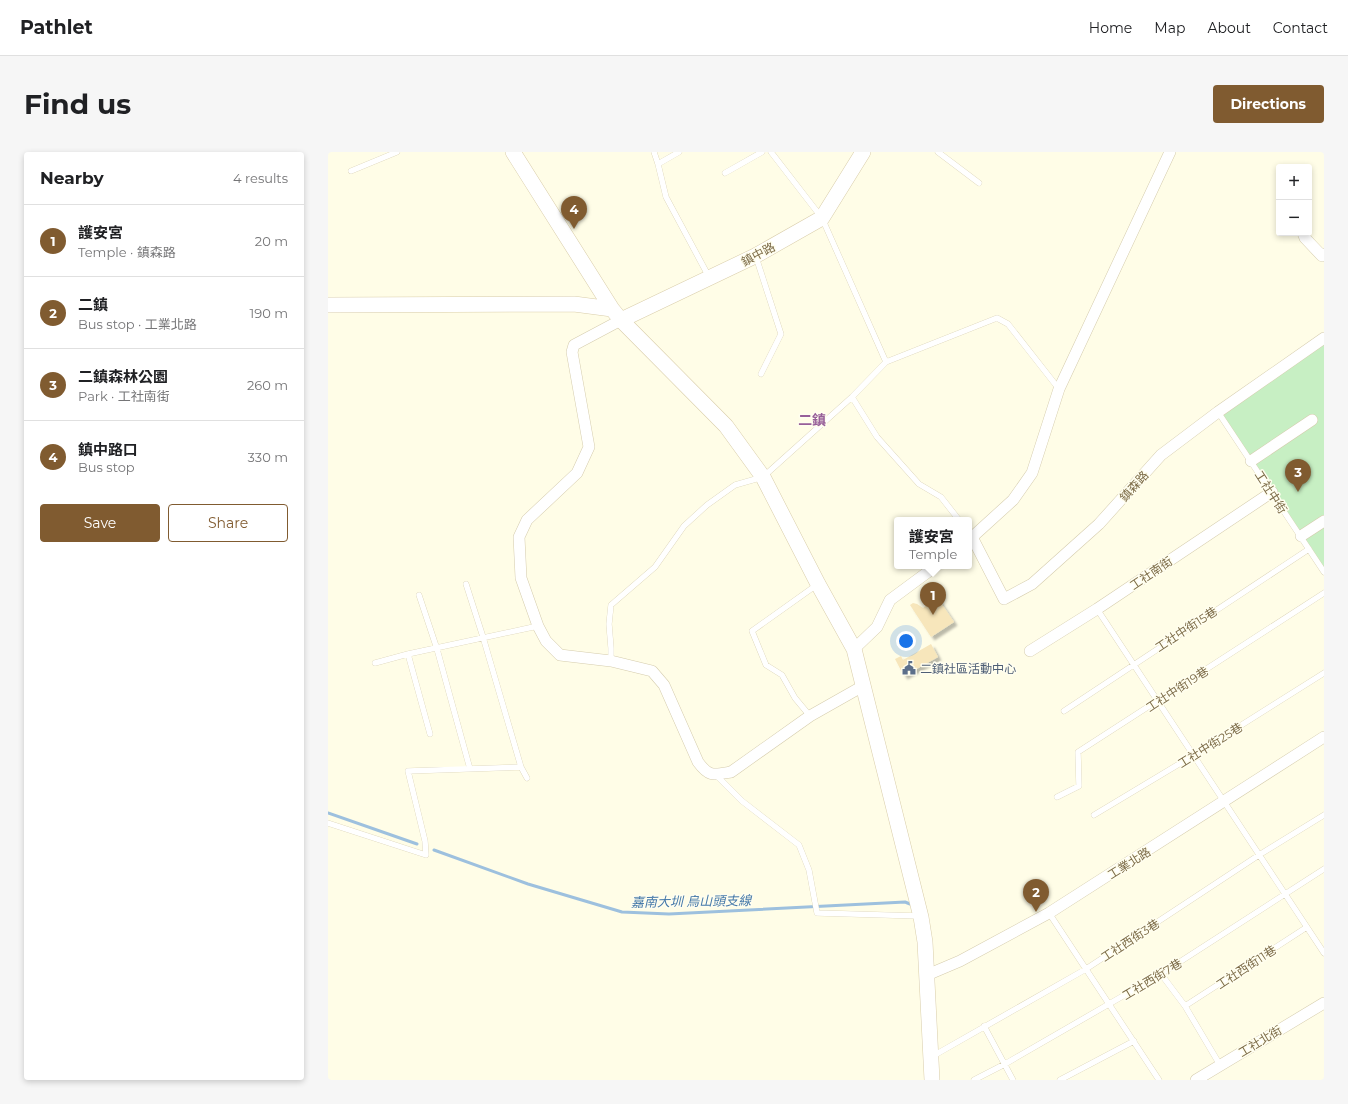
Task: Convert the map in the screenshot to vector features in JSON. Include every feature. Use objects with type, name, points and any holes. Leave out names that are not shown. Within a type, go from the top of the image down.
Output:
[{"type":"street","points":[[513,152],[616,314],[726,426],[763,478],[818,584],[854,649],[921,917],[925,942],[932,1080]]},
{"type":"street","name":"鎮中路","points":[[616,314],[709,278],[755,256],[822,218],[863,152]]},
{"type":"street","points":[[972,535],[1013,500],[1032,473],[1059,389],[1170,152]]},
{"type":"street","points":[[1304,236],[1322,256],[1324,254]]},
{"type":"street","points":[[328,305],[574,304],[616,314]]},
{"type":"street","points":[[616,314],[574,345],[572,352],[589,447],[577,473],[527,520],[519,537],[521,578],[538,626],[546,641],[560,655],[611,661],[652,671],[664,685],[698,762],[705,772],[715,775],[731,772],[810,716],[863,686]]},
{"type":"street","name":"鎮森路","points":[[972,541],[1004,599],[1032,584],[1099,524],[1161,455],[1218,412],[1324,338]]},
{"type":"street","points":[[1251,461],[1312,420]]},
{"type":"street","name":"工社南街","points":[[1030,651],[1097,609],[1272,492]]},
{"type":"street","points":[[1301,536],[1324,521]]},
{"type":"street","points":[[854,649],[877,627],[890,600],[932,569]]},
{"type":"street","name":"工業北路","points":[[927,975],[960,961],[1049,913],[1324,737]]},
{"type":"street","name":"工社北街","points":[[1196,1080],[1324,1003]]},
{"type":"lane","points":[[351,171],[397,152]]},
{"type":"lane","points":[[654,152],[666,198],[709,278]]},
{"type":"lane","points":[[658,164],[679,152]]},
{"type":"lane","points":[[725,173],[762,152]]},
{"type":"lane","points":[[771,152],[822,218],[886,362]]},
{"type":"lane","points":[[938,152],[979,183]]},
{"type":"lane","points":[[755,256],[781,334],[761,374]]},
{"type":"lane","points":[[611,661],[609,624],[611,605],[656,567],[684,526],[707,505],[735,485],[763,478],[852,397],[886,362],[997,318],[1008,324],[1059,389]]},
{"type":"lane","points":[[852,397],[877,437],[892,455],[919,484],[941,497],[957,517]]},
{"type":"lane","name":"工社中街","points":[[1218,412],[1324,572]]},
{"type":"lane","name":"工社中街15巷","points":[[1064,711],[1309,549]]},
{"type":"lane","points":[[466,584],[484,637],[521,766],[528,778]]},
{"type":"lane","points":[[810,716],[795,698],[782,675],[766,665],[752,631],[818,584]]},
{"type":"lane","name":"工社中街19巷","points":[[1057,797],[1078,786],[1078,752],[1158,702],[1324,593]]},
{"type":"lane","points":[[420,595],[437,648],[470,769]]},
{"type":"lane","points":[[1097,609],[1324,953]]},
{"type":"lane","points":[[375,663],[408,654],[538,626]]},
{"type":"lane","points":[[408,654],[430,734]]},
{"type":"lane","name":"工社中街25巷","points":[[1094,815],[1194,755],[1324,673]]},
{"type":"lane","points":[[328,823],[426,855],[425,841],[408,771],[521,766]]},
{"type":"lane","points":[[715,775],[742,801],[799,845],[809,870],[818,913],[921,917]]},
{"type":"lane","name":"工社西街3巷","points":[[931,1057],[1086,969],[1259,855],[1324,815]]},
{"type":"lane","name":"工社西街7巷","points":[[974,1080],[1110,1005],[1324,869]]},
{"type":"lane","points":[[1049,913],[1159,1080]]},
{"type":"lane","name":"工社西街11巷","points":[[1184,1006],[1307,927]]},
{"type":"lane","points":[[1161,974],[1184,1006],[1220,1065]]},
{"type":"lane","points":[[984,1026],[1014,1080]]},
{"type":"lane","points":[[1060,1080],[1134,1041]]},
{"type":"green space","points":[[1324,341],[1324,572],[1218,412]]},
{"type":"building","points":[[937,597],[954,622],[931,637],[910,605],[913,603],[923,608]]},
{"type":"building","name":"二鎮社區活動中心","points":[[931,644],[938,657],[904,676],[895,659],[901,656],[903,660]]},
{"type":"waterway","name":"嘉南大圳 烏山頭支線","points":[[328,813],[417,844]]},
{"type":"waterway","name":"嘉南大圳 烏山頭支線","points":[[434,850],[528,884],[622,912],[669,914],[905,902],[910,904]]},
{"type":"place","name":"鎮中路口","points":[[574,229]]},
{"type":"place","name":"二鎮森林公園","points":[[1298,492]]},
{"type":"place","name":"護安宮","points":[[933,615]]},
{"type":"place","name":"二鎮社區活動中心","points":[[909,668]]},
{"type":"place","name":"二鎮","points":[[1036,912]]},
{"type":"district","name":"二鎮","points":[[812,420]]}]
